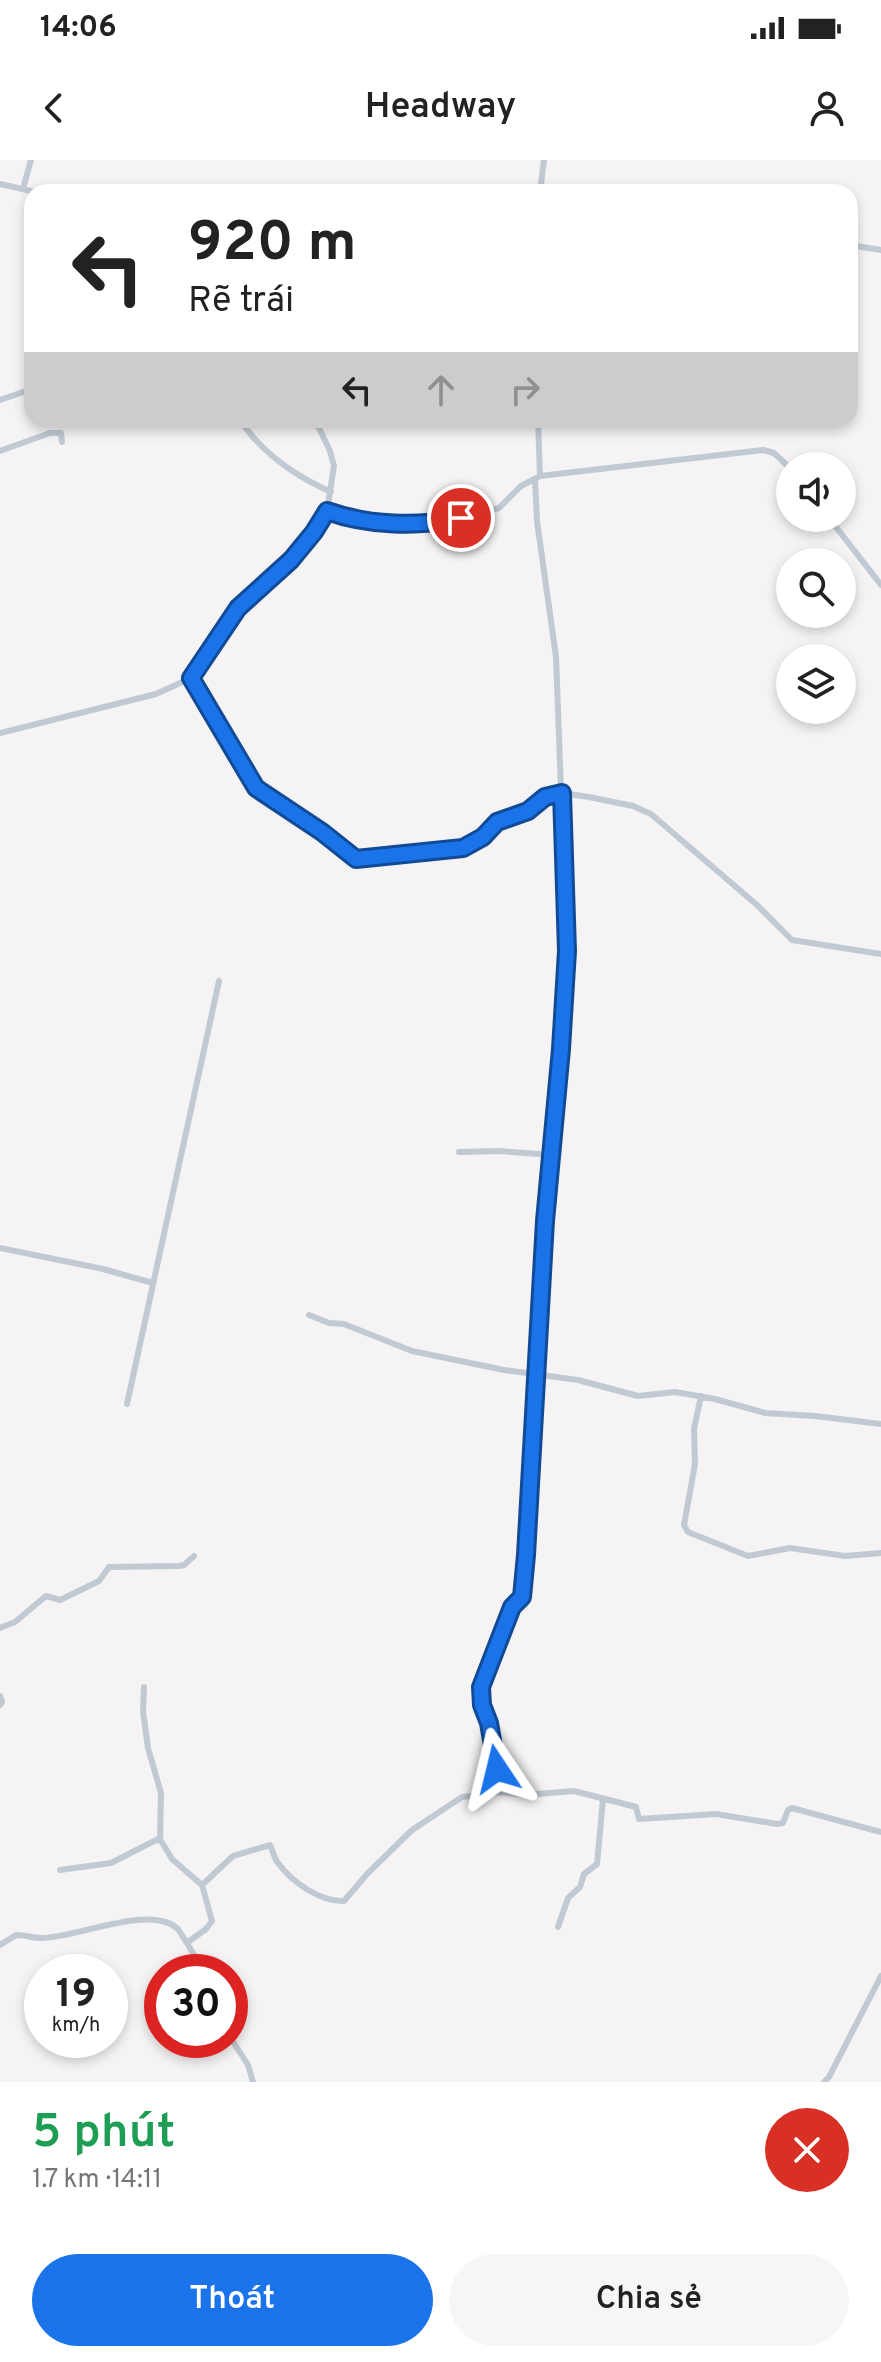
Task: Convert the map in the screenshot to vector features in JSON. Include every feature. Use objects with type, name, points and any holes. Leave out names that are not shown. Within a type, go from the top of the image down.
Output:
[{"type":"street","points":[[24,184],[31,160]]},
{"type":"street","points":[[541,184],[544,160]]},
{"type":"street","points":[[0,184],[23,189],[24,185]]},
{"type":"street","points":[[858,246],[881,250]]},
{"type":"street","points":[[0,400],[24,392]]},
{"type":"street","points":[[245,428],[266,451],[312,483],[331,492]]},
{"type":"street","points":[[0,733],[156,694],[191,678],[238,608],[291,560],[327,511],[334,466],[319,428]]},
{"type":"street","points":[[501,1792],[481,1687],[512,1607],[522,1594],[531,1505],[545,1221],[567,951],[556,657],[538,536],[538,428]]},
{"type":"street","points":[[0,451],[50,433],[61,433],[62,442]]},
{"type":"street","points":[[327,511],[365,521],[442,522],[499,508],[516,490],[538,478],[763,450],[776,455]]},
{"type":"street","points":[[840,532],[881,585]]},
{"type":"street","points":[[191,678],[256,788],[356,859],[463,848],[483,837],[497,822],[528,811],[545,797],[562,793],[633,806],[651,814],[757,905],[792,940],[881,954]]},
{"type":"street","points":[[127,1404],[219,981]]},
{"type":"street","points":[[459,1152],[552,1155]]},
{"type":"street","points":[[0,1248],[103,1269],[153,1283]]},
{"type":"street","points":[[309,1315],[329,1323],[344,1324],[412,1351],[504,1370],[578,1380],[638,1396],[666,1392],[701,1396],[765,1413],[881,1424]]},
{"type":"street","points":[[701,1396],[694,1429],[695,1464],[684,1525],[688,1532],[748,1556],[790,1548],[845,1556],[881,1553]]},
{"type":"street","points":[[0,1628],[15,1622],[46,1596],[60,1600],[94,1583],[109,1567],[179,1566],[194,1556]]},
{"type":"street","points":[[144,1687],[143,1711],[148,1748],[160,1787],[160,1838],[172,1859],[202,1885],[212,1921],[188,1942]]},
{"type":"street","points":[[0,1696],[0,1705]]},
{"type":"street","points":[[202,1885],[233,1856],[267,1844],[272,1847],[278,1862],[300,1885],[331,1899],[344,1901],[412,1830],[450,1803],[462,1797],[501,1792],[525,1795],[574,1791],[636,1807],[639,1819],[716,1814],[777,1824],[783,1823],[788,1810],[792,1808],[881,1832]]},
{"type":"street","points":[[558,1927],[568,1898],[578,1890],[586,1871],[597,1864],[603,1799]]},
{"type":"street","points":[[60,1870],[111,1863],[160,1838]]},
{"type":"street","points":[[0,1945],[16,1935],[42,1938],[162,1919],[172,1923],[195,1954]]},
{"type":"street","points":[[824,2082],[881,1976]]},
{"type":"street","points":[[244,2058],[253,2082]]},
{"type":"route","points":[[461,518],[431,523],[365,521],[327,511],[291,560],[238,608],[191,678],[256,788],[356,859],[463,848],[483,837],[497,822],[528,811],[549,795],[562,793],[567,951],[545,1221],[531,1505],[522,1597],[512,1607],[481,1687],[483,1711],[489,1723],[497,1769]]}]
